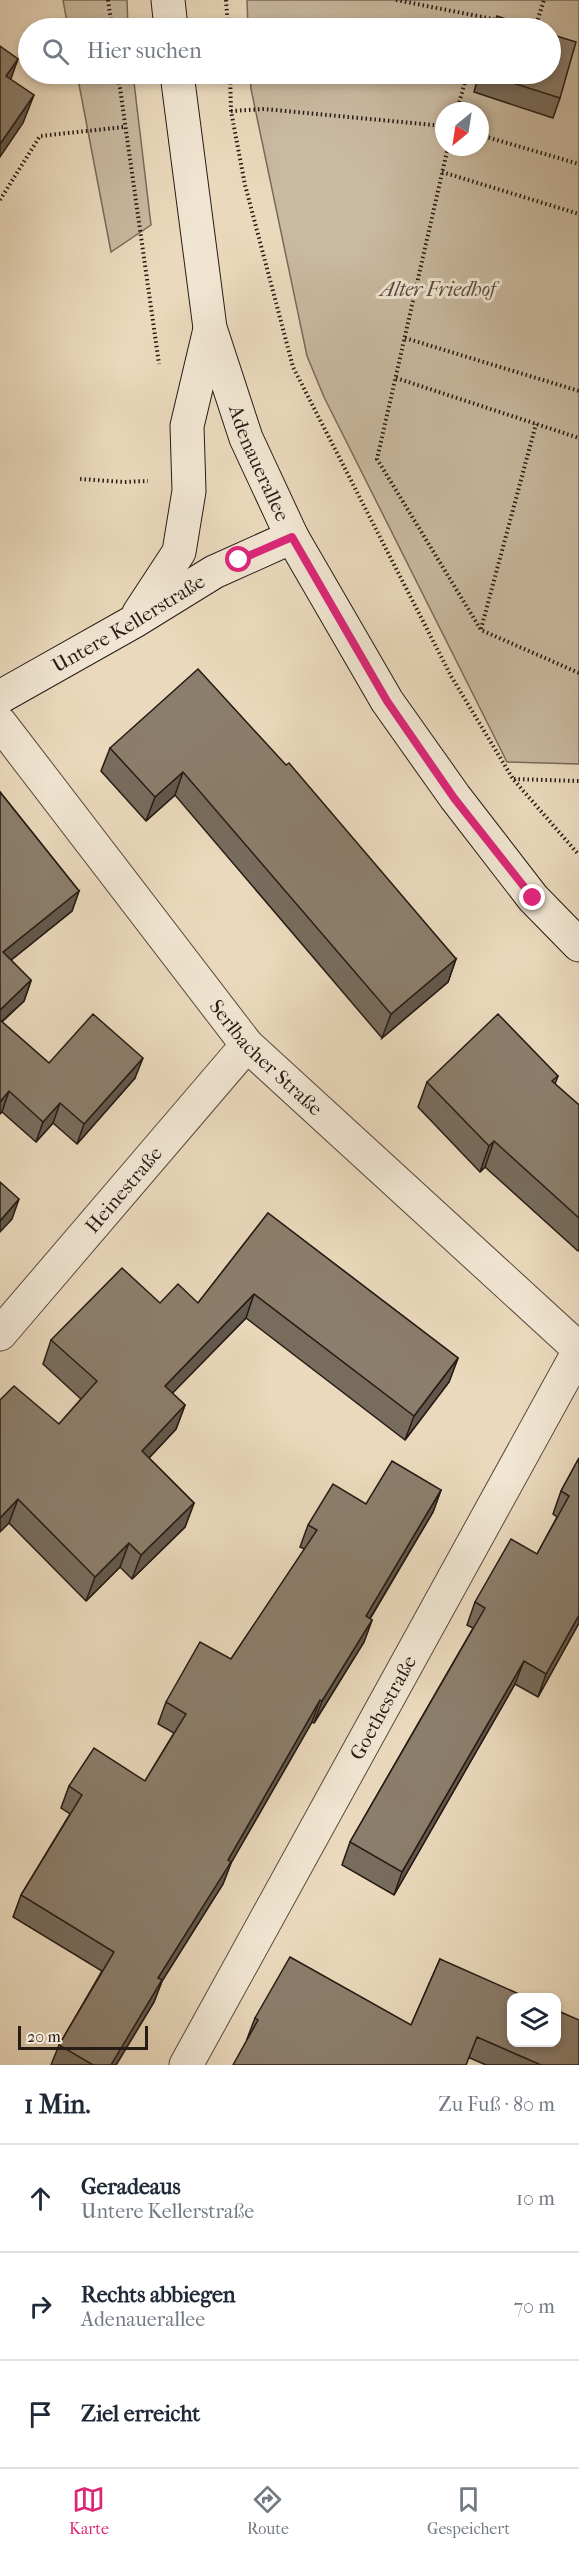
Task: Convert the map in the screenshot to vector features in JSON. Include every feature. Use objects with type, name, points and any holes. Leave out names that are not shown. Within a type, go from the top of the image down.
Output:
[{"type":"street","points":[[168,0],[170,18]]},
{"type":"street","name":"Adenauerallee","points":[[178,84],[210,328],[246,438],[292,537],[387,701],[454,798],[533,898],[579,945]]},
{"type":"street","points":[[133,622],[179,552],[189,491],[187,426],[210,328]]},
{"type":"street","name":"Untere Kellerstraße","points":[[0,697],[133,622],[214,572],[292,537]]},
{"type":"street","name":"Serlbacher Straße","points":[[0,723],[247,1045],[579,1350]]},
{"type":"street","name":"Heinestraße","points":[[0,1334],[247,1045]]},
{"type":"street","name":"Goethestraße","points":[[186,2065],[579,1350]]},
{"type":"path","points":[[108,0],[111,18]]},
{"type":"path","points":[[226,0],[227,18]]},
{"type":"path","points":[[396,0],[490,18]]},
{"type":"path","points":[[538,18],[544,0]]},
{"type":"path","points":[[119,84],[160,368]]},
{"type":"path","points":[[230,84],[231,111],[245,185],[293,367],[451,676],[513,779],[579,855]]},
{"type":"path","points":[[459,102],[464,84]]},
{"type":"path","points":[[231,111],[264,109],[435,125]]},
{"type":"path","points":[[0,200],[40,136],[124,127]]},
{"type":"path","points":[[489,138],[579,164]]},
{"type":"path","points":[[446,156],[377,459],[481,630],[579,673]]},
{"type":"path","points":[[442,172],[579,214]]},
{"type":"path","points":[[405,338],[579,391]]},
{"type":"path","points":[[396,378],[579,438]]},
{"type":"path","points":[[481,630],[536,424]]},
{"type":"path","points":[[80,479],[142,482]]},
{"type":"path","points":[[513,779],[579,781]]},
{"type":"green space","points":[[63,0],[127,0],[128,18],[66,18]]},
{"type":"green space","name":"Alter Friedhof","points":[[247,0],[579,0],[579,764],[507,762],[324,397],[307,356],[251,84],[561,84],[561,18],[248,18]]},
{"type":"green space","points":[[79,84],[134,84],[151,225],[111,252]]},
{"type":"building","points":[[561,37],[576,42],[560,98],[516,84],[561,84]]},
{"type":"building","points":[[0,46],[18,59],[6,76],[34,95],[0,144]]},
{"type":"building","points":[[198,669],[286,765],[289,763],[456,959],[391,1014],[183,772],[155,797],[110,748]]},
{"type":"building","points":[[0,792],[79,891],[3,952],[31,980],[0,1010]]},
{"type":"building","points":[[93,1014],[143,1058],[84,1124],[60,1103],[43,1122],[9,1091],[0,1102],[0,1020],[49,1063]]},
{"type":"building","points":[[498,1014],[558,1076],[552,1081],[579,1105],[579,1218],[494,1141],[489,1146],[427,1082]]},
{"type":"building","points":[[0,1182],[19,1199],[0,1221]]},
{"type":"building","points":[[268,1213],[458,1358],[414,1416],[254,1294],[165,1386],[185,1405],[142,1451],[194,1503],[141,1555],[129,1543],[95,1577],[18,1499],[0,1518],[0,1400],[14,1386],[59,1424],[97,1381],[51,1340],[122,1268],[160,1303],[178,1284],[198,1303]]},
{"type":"building","points":[[579,1458],[579,1615],[546,1674],[524,1661],[402,1872],[350,1842],[485,1608],[475,1602],[511,1539],[537,1554],[569,1496],[561,1491]]},
{"type":"building","points":[[392,1461],[441,1490],[366,1616],[372,1620],[322,1701],[320,1700],[228,1860],[231,1862],[158,1978],[162,1980],[111,2065],[93,2065],[59,2045],[114,1952],[21,1895],[82,1795],[69,1786],[94,1748],[145,1781],[186,1714],[166,1702],[200,1642],[231,1659],[317,1530],[308,1525],[333,1484],[366,1504]]},
{"type":"building","points":[[290,1957],[411,2025],[440,1959],[517,1993],[507,1993],[507,2047],[561,2047],[561,2012],[579,2020],[579,2065],[541,2065],[477,2037],[466,2065],[233,2065],[258,2020],[255,2018]]},
{"type":"route","points":[[239,560],[292,537],[387,701],[454,798],[533,898]]}]
